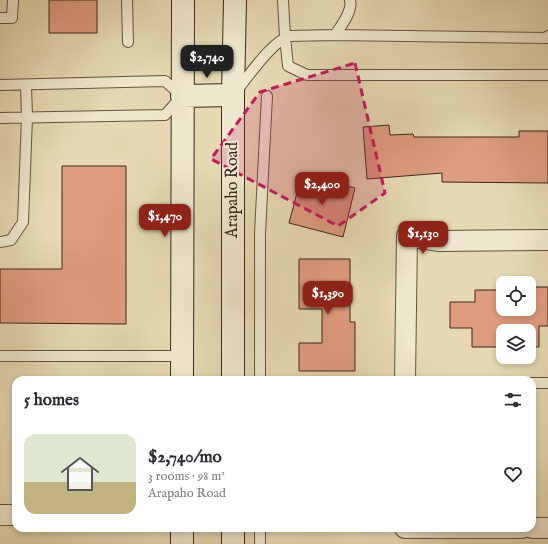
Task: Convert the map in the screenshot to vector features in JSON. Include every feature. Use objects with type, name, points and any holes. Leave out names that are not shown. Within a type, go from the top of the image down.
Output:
[{"type":"main road","points":[[182,376],[183,0]]},
{"type":"main road","name":"Arapaho Road","points":[[233,376],[233,95],[235,0]]},
{"type":"main road","points":[[182,96],[233,95]]},
{"type":"main road","points":[[182,532],[182,544]]},
{"type":"main road","points":[[233,532],[233,544]]},
{"type":"street","points":[[405,376],[407,236],[438,241],[548,240]]},
{"type":"street","points":[[0,515],[12,515]]},
{"type":"street","points":[[536,528],[548,528]]},
{"type":"street","points":[[405,532],[405,544]]},
{"type":"lane","points":[[0,18],[12,18],[13,0]]},
{"type":"lane","points":[[127,0],[128,42]]},
{"type":"lane","points":[[283,0],[288,66],[307,75],[548,75]]},
{"type":"lane","points":[[335,35],[347,16],[351,4],[350,0]]},
{"type":"lane","points":[[233,95],[261,60],[285,37],[335,35],[547,38],[548,36]]},
{"type":"lane","points":[[0,85],[165,81],[182,96],[165,115],[0,118]]},
{"type":"lane","points":[[0,242],[11,240],[24,222],[27,117],[26,85]]},
{"type":"lane","points":[[260,376],[260,234],[268,96]]},
{"type":"lane","points":[[0,356],[182,356]]},
{"type":"lane","points":[[536,383],[548,384]]},
{"type":"lane","points":[[260,532],[260,544]]},
{"type":"highlighted area","points":[[355,63],[385,193],[338,226],[211,159],[260,92]]},
{"type":"building","points":[[49,0],[97,0],[97,33],[49,33]]},
{"type":"building","points":[[389,125],[390,135],[413,134],[414,137],[519,137],[519,131],[548,131],[548,183],[442,182],[442,173],[367,179],[363,127]]},
{"type":"building","points":[[62,166],[126,166],[126,324],[0,323],[0,269],[62,269]]},
{"type":"building","points":[[302,174],[355,188],[343,237],[289,223]]},
{"type":"building","points":[[299,259],[350,259],[350,322],[355,322],[355,371],[299,371],[299,343],[322,343],[322,309],[299,309]]},
{"type":"building","points":[[536,287],[548,287],[548,326],[539,326],[539,347],[536,347],[536,324],[496,324],[496,347],[472,347],[472,328],[450,328],[450,302],[475,302],[475,290],[496,290],[496,316],[536,316]]}]
